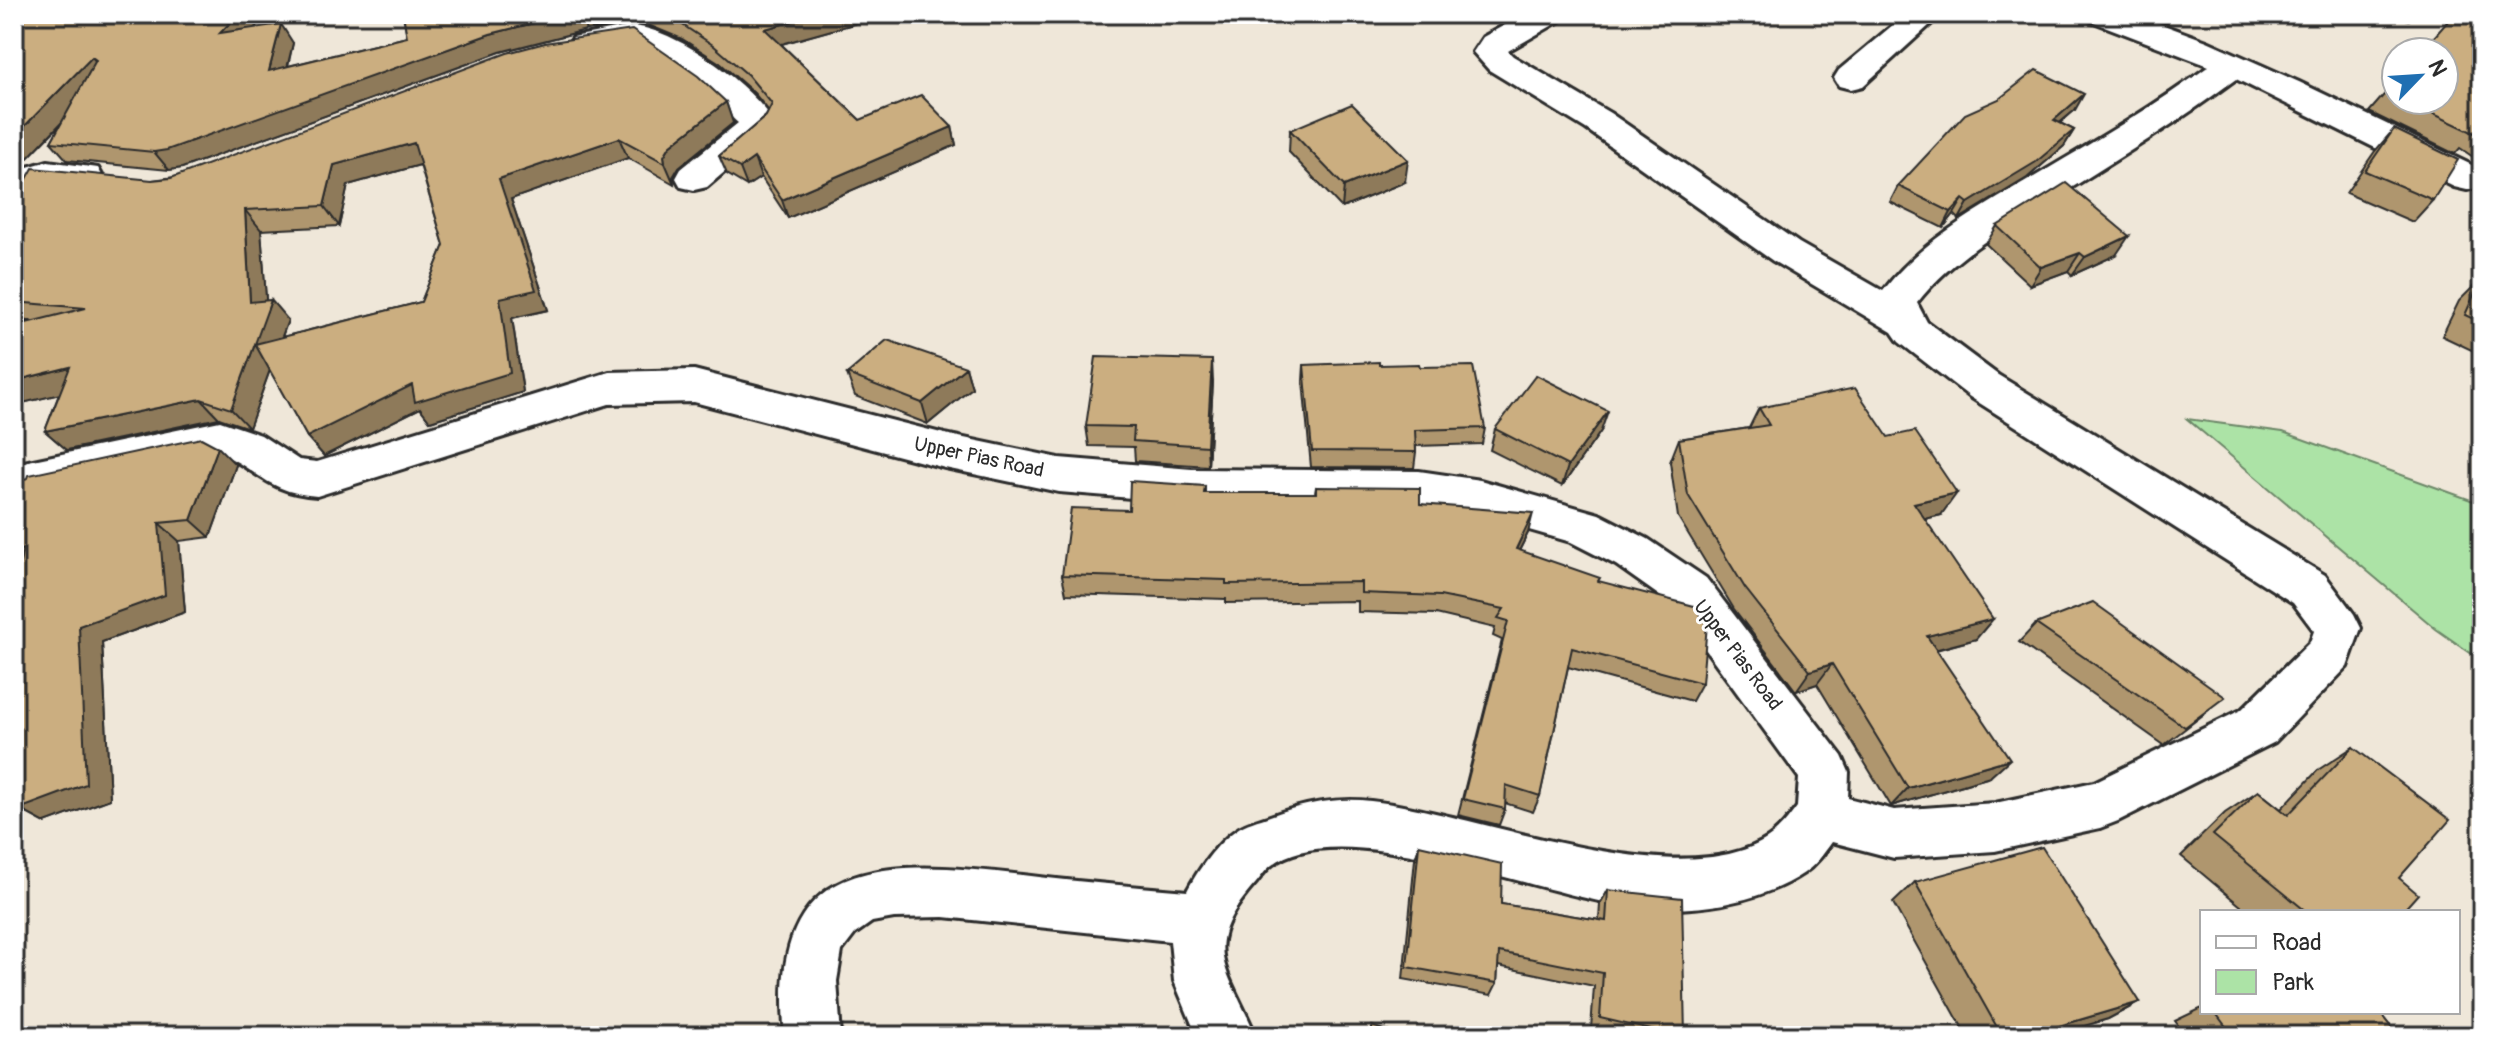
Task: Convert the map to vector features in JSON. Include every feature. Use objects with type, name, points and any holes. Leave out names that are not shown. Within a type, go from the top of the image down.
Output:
[{"type":"street","points":[[1228,1036],[1206,1000],[1195,955],[1200,918],[1226,871],[1254,848],[1284,833],[1327,822],[1406,828],[1563,868],[1645,882],[1685,884],[1737,874],[1786,855],[1822,815],[1894,834],[1995,827],[2100,804],[2258,726],[2330,653],[2338,628],[2309,589],[1984,386],[1901,320],[1786,252],[1598,121],[1501,63],[1490,52],[1495,44],[1549,14]]},
{"type":"street","points":[[1851,78],[1926,14]]},
{"type":"street","points":[[2102,14],[2154,30],[2233,65],[2467,178]]},
{"type":"street","points":[[550,51],[621,38],[646,37],[664,45],[720,86],[759,124],[694,178]]},
{"type":"street","points":[[1901,320],[1897,309],[1903,292],[1917,276],[1980,226],[2168,113],[2233,65]]},
{"type":"street","points":[[14,184],[48,173],[119,180]]},
{"type":"street","name":"Upper Pias Road","points":[[14,481],[220,437],[246,445],[279,473],[290,478],[317,479],[609,388],[694,386],[945,451],[1059,475],[1192,486],[1419,488],[1480,498],[1583,527],[1632,552],[1690,592],[1824,772],[1822,815]]},
{"type":"street","points":[[813,1036],[807,978],[813,953],[839,914],[870,897],[920,892],[1200,918]]},
{"type":"green space","points":[[2187,419],[2283,432],[2482,504],[2482,661],[2436,629]]},
{"type":"building","points":[[14,14],[238,14],[220,33],[281,24],[269,71],[407,37],[403,14],[570,14],[490,34],[167,150],[154,152],[51,142],[96,60],[92,57],[14,137]]},
{"type":"building","points":[[659,14],[818,14],[765,29],[860,120],[921,95],[952,127],[782,200],[754,158],[740,168],[719,156],[766,116],[772,104],[748,75],[713,45],[675,20]]},
{"type":"building","points":[[2454,14],[2482,14],[2482,130],[2478,127],[2474,133],[2438,116],[2460,116],[2460,36],[2435,36]]},
{"type":"building","points":[[632,30],[698,76],[726,102],[670,146],[664,156],[665,163],[619,138],[499,179],[536,290],[500,298],[510,373],[415,402],[412,385],[307,437],[255,344],[231,409],[201,399],[45,431],[70,367],[14,381],[14,326],[86,308],[14,302],[14,202],[33,168],[152,180],[171,178],[507,53],[545,43]],"holes":[[[414,143],[444,245],[421,302],[255,344],[271,300],[250,302],[245,210],[324,206],[334,165]]]},
{"type":"building","points":[[2036,70],[2084,94],[2054,120],[2074,130],[2036,162],[1968,203],[1963,199],[1951,212],[1898,186],[1965,114],[1999,99]]},
{"type":"building","points":[[1352,104],[1408,160],[1344,186],[1290,130]]},
{"type":"building","points":[[2394,129],[2458,160],[2433,200],[2365,171]]},
{"type":"building","points":[[2066,183],[2129,236],[2085,257],[2080,253],[2041,267],[1997,226]]},
{"type":"building","points":[[2482,279],[2482,323],[2465,315]]},
{"type":"building","points":[[887,340],[966,367],[922,403],[847,374]]},
{"type":"building","points":[[1096,357],[1212,360],[1207,446],[1133,441],[1134,427],[1086,426]]},
{"type":"building","points":[[1379,362],[1379,365],[1419,364],[1420,367],[1473,366],[1485,428],[1415,430],[1416,452],[1312,451],[1304,365]]},
{"type":"building","points":[[1536,375],[1608,411],[1568,466],[1495,429]]},
{"type":"building","points":[[1855,388],[1888,437],[1915,431],[1957,493],[1914,503],[1993,619],[1927,636],[2010,759],[1908,788],[1832,664],[1810,671],[1745,588],[1688,495],[1679,439],[1769,425],[1759,408]]},
{"type":"building","points":[[201,438],[218,447],[191,520],[159,523],[165,595],[79,626],[86,784],[19,809],[21,729],[16,731],[14,669],[23,666],[14,594],[23,549],[14,551],[14,482],[29,475]]},
{"type":"building","points":[[1130,481],[1205,486],[1204,493],[1316,493],[1316,487],[1420,488],[1420,504],[1533,513],[1516,549],[1600,578],[1598,581],[1694,606],[1707,624],[1702,683],[1572,648],[1540,796],[1506,785],[1505,809],[1463,799],[1508,621],[1498,618],[1504,609],[1440,596],[1361,593],[1361,582],[1226,584],[1226,580],[1062,575],[1071,508],[1129,510]]},
{"type":"building","points":[[2093,602],[2225,697],[2185,727],[2036,624]]},
{"type":"building","points":[[2353,747],[2450,820],[2399,878],[2418,894],[2404,910],[2305,910],[2213,835],[2258,791],[2288,815]]},
{"type":"building","points":[[1419,845],[1502,864],[1501,904],[1606,921],[1608,890],[1682,898],[1685,1036],[1600,1018],[1603,973],[1499,952],[1497,983],[1407,967]]},
{"type":"building","points":[[2042,847],[2140,1002],[2025,1036],[2002,1036],[1915,882]]},
{"type":"building","points":[[2216,1014],[2381,1014],[2398,1036],[2233,1036]]},
{"type":"building","points":[[1372,1026],[1401,1036],[1372,1036]]}]
